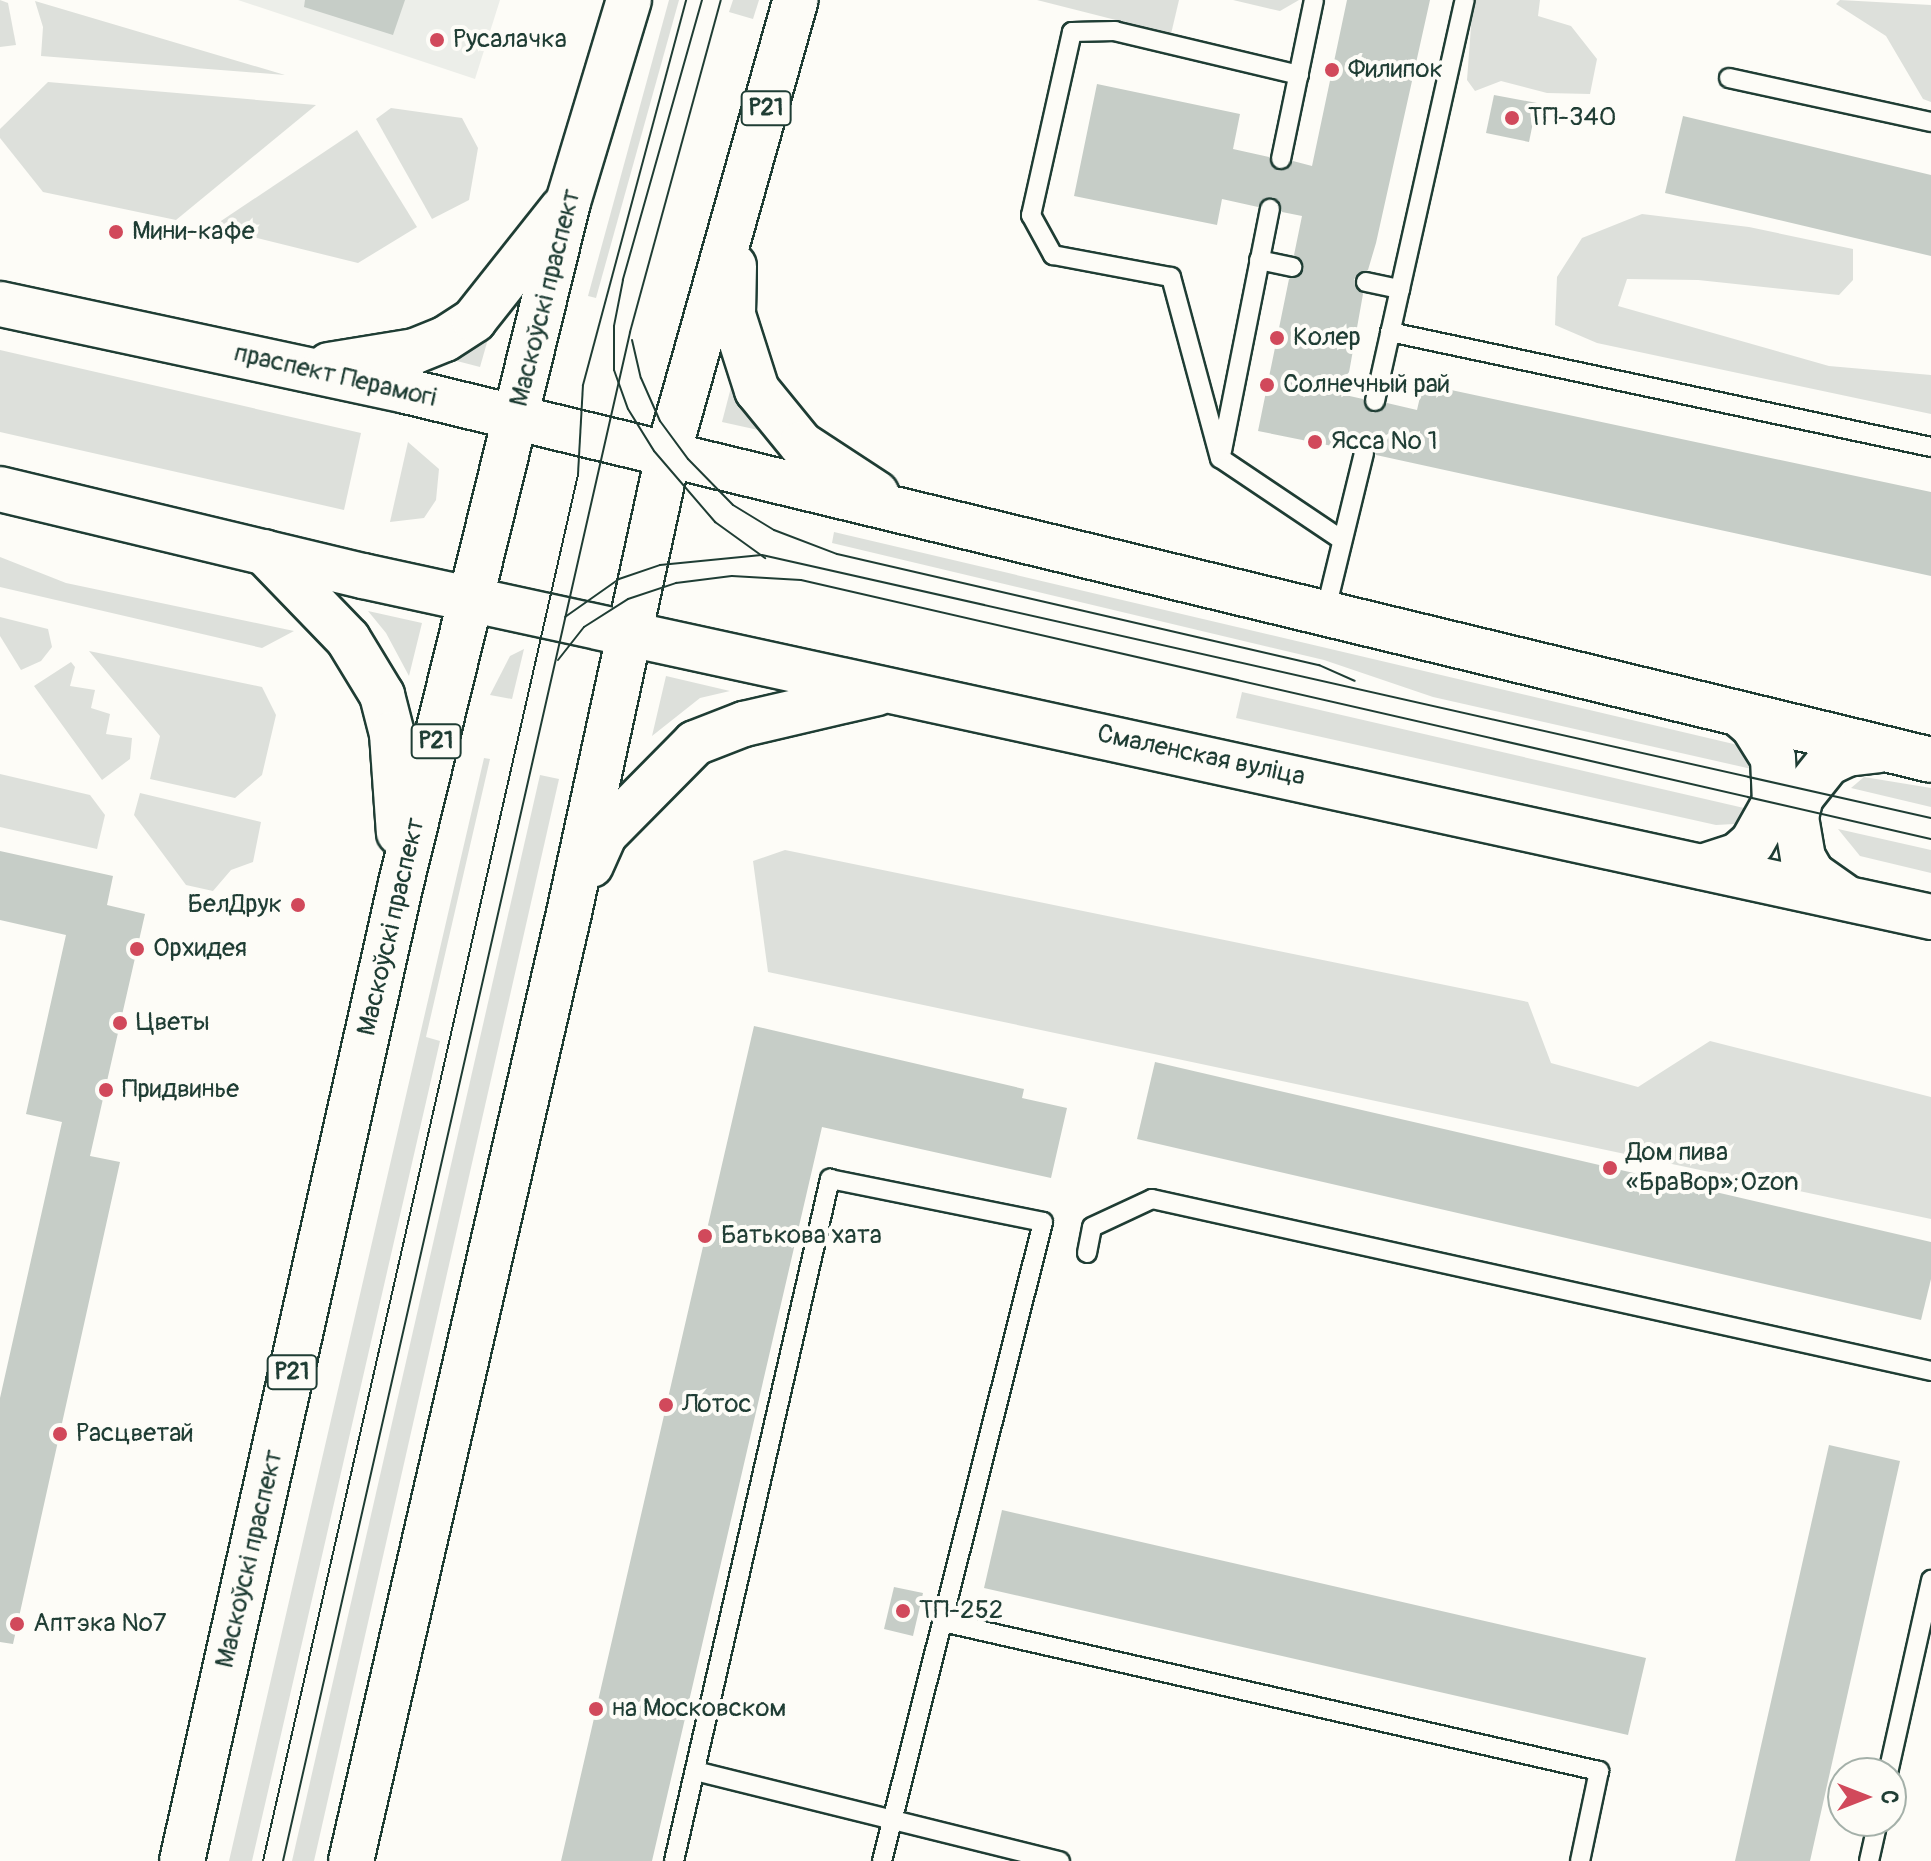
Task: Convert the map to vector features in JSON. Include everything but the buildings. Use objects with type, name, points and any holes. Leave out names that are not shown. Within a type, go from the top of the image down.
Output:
[{"type":"main road","name":"Маскоўскі праспект","points":[[182,1861],[401,883],[568,202],[629,0]]},
{"type":"main road","name":"Р21","points":[[351,1861],[569,913],[668,454],[796,0]]},
{"type":"main road","points":[[307,369],[415,351],[445,339],[474,320],[568,202]]},
{"type":"main road","points":[[735,216],[733,315],[757,390],[801,444],[913,514]]},
{"type":"main road","name":"праспект Перамогі","points":[[0,304],[307,369],[668,454]]},
{"type":"main road","points":[[668,454],[1931,760]]},
{"type":"main road","points":[[0,489],[470,598]]},
{"type":"main road","points":[[264,552],[348,639],[382,695],[393,748],[401,883]]},
{"type":"main road","name":"Смаленская вуліца","points":[[470,598],[1931,917]]},
{"type":"main road","points":[[569,913],[605,834],[695,743],[832,701],[899,690]]},
{"type":"main road","points":[[1702,867],[1738,855],[1752,843],[1775,802],[1773,758],[1754,727],[1740,715]]},
{"type":"main road","points":[[1848,898],[1829,889],[1803,858],[1796,827],[1801,797],[1828,763],[1868,749],[1889,751]]},
{"type":"lane","points":[[1281,159],[1314,0]]},
{"type":"lane","points":[[1375,401],[1465,0]]},
{"type":"lane","points":[[1299,75],[1115,31],[1072,32],[1031,215],[1053,255],[1171,277],[1220,458],[1342,540]]},
{"type":"lane","points":[[1729,78],[1931,122]]},
{"type":"lane","points":[[1220,458],[1270,209]]},
{"type":"lane","points":[[1259,260],[1292,267]]},
{"type":"lane","points":[[1366,282],[1400,289]]},
{"type":"lane","points":[[1390,332],[1931,447]]},
{"type":"lane","points":[[1324,614],[1364,453]]},
{"type":"lane","points":[[674,1861],[830,1179],[1043,1222],[882,1861]]},
{"type":"lane","points":[[1087,1253],[1092,1227],[1152,1199],[1931,1371]]},
{"type":"lane","points":[[1892,1757],[1931,1580]]},
{"type":"lane","points":[[943,1622],[1599,1771],[1580,1861]]},
{"type":"lane","points":[[695,1771],[1060,1861]]},
{"type":"lane","points":[[1869,1861],[1874,1837]]},
{"type":"shaded area","points":[[0,0],[8,3],[16,45],[0,47]]},
{"type":"shaded area","points":[[238,0],[500,0],[475,79]]},
{"type":"shaded area","points":[[669,0],[679,0],[596,298],[588,296]]},
{"type":"shaded area","points":[[733,0],[759,0],[753,19],[729,12]]},
{"type":"shaded area","points":[[1037,0],[1179,0],[1171,34]]},
{"type":"shaded area","points":[[1233,0],[1299,0],[1280,11]]},
{"type":"shaded area","points":[[1473,0],[1540,0],[1538,16],[1571,26],[1597,59],[1590,94],[1547,93],[1501,81],[1475,91],[1467,80]]},
{"type":"shaded area","points":[[1840,0],[1931,5],[1931,102],[1923,99],[1886,36],[1836,4]]},
{"type":"shaded area","points":[[35,1],[285,75],[41,56],[43,27]]},
{"type":"shaded area","points":[[48,82],[316,105],[176,220],[43,192],[0,138],[0,129]]},
{"type":"shaded area","points":[[391,108],[462,118],[478,148],[469,200],[432,219],[376,119]]},
{"type":"shaded area","points":[[357,130],[417,227],[358,263],[212,227]]},
{"type":"shaded area","points":[[1642,214],[1749,227],[1853,249],[1853,280],[1839,295],[1698,280],[1627,279],[1618,306],[1829,366],[1931,375],[1931,414],[1597,343],[1555,325],[1557,277],[1582,238]]},
{"type":"shaded area","points":[[494,318],[480,367],[426,353]]},
{"type":"shaded area","points":[[0,350],[361,433],[344,510],[0,432]]},
{"type":"shaded area","points":[[735,372],[781,435],[722,422]]},
{"type":"shaded area","points":[[408,442],[439,469],[436,500],[424,518],[390,522]]},
{"type":"shaded area","points":[[834,532],[1742,746],[1765,772],[1433,697],[1324,660],[832,543]]},
{"type":"shaded area","points":[[0,557],[66,583],[294,631],[262,648],[0,587]]},
{"type":"shaded area","points":[[368,611],[422,623],[409,676],[386,633]]},
{"type":"shaded area","points":[[0,617],[48,629],[52,647],[41,661],[21,670],[0,636]]},
{"type":"shaded area","points":[[524,649],[512,699],[490,695],[510,656]]},
{"type":"shaded area","points":[[89,651],[262,687],[276,715],[262,775],[235,798],[150,779],[160,736]]},
{"type":"shaded area","points":[[71,662],[75,667],[70,686],[95,690],[91,708],[110,714],[106,734],[132,738],[130,759],[102,780],[34,686]]},
{"type":"shaded area","points":[[666,676],[730,691],[700,698],[652,736]]},
{"type":"shaded area","points":[[1242,692],[1757,811],[1734,824],[1716,825],[1236,718]]},
{"type":"shaded area","points":[[484,758],[490,759],[426,1037],[440,1041],[252,1861],[229,1861]]},
{"type":"shaded area","points":[[0,774],[90,795],[105,815],[97,849],[0,827]]},
{"type":"shaded area","points":[[540,775],[559,779],[314,1861],[292,1861]]},
{"type":"shaded area","points":[[1864,777],[1931,788],[1931,807],[1851,788]]},
{"type":"shaded area","points":[[140,793],[261,822],[253,862],[231,870],[213,891],[186,885],[134,815]]},
{"type":"shaded area","points":[[1838,829],[1931,850],[1931,873],[1860,856]]},
{"type":"shaded area","points":[[785,850],[1528,1002],[1551,1063],[1638,1087],[1710,1041],[1931,1097],[1931,1219],[768,972],[753,861]]},
{"type":"tram line","points":[[263,1861],[578,474],[583,385],[686,0]]},
{"type":"tram line","points":[[702,0],[623,280],[614,326],[614,370],[628,409],[654,451],[715,522],[765,558]]},
{"type":"tram line","points":[[283,1861],[630,332],[721,0]]},
{"type":"tram line","points":[[632,340],[641,378],[660,421],[688,459],[733,505],[774,530],[837,554],[1319,665],[1355,681]]},
{"type":"tram line","points":[[565,617],[619,579],[660,565],[762,555],[1931,818]]},
{"type":"tram line","points":[[558,660],[584,627],[628,599],[676,583],[732,576],[801,580],[1931,839]]},
{"type":"place","name":"Русалачка","points":[[437,40]]},
{"type":"place","name":"Филипок","points":[[1332,70]]},
{"type":"place","name":"ТП-340","points":[[1512,118]]},
{"type":"place","name":"Мини-кафе","points":[[116,232]]},
{"type":"place","name":"Колер","points":[[1277,338]]},
{"type":"place","name":"Солнечный рай","points":[[1267,385]]},
{"type":"place","name":"Ясса № 1","points":[[1315,442]]},
{"type":"place","name":"БелДрук","points":[[298,905]]},
{"type":"place","name":"Орхидея","points":[[137,949]]},
{"type":"place","name":"Цветы","points":[[120,1023]]},
{"type":"place","name":"Придвинье","points":[[106,1090]]},
{"type":"place","name":"Дом пива «БраВор»;Ozon","points":[[1610,1168]]},
{"type":"place","name":"Батькова хата","points":[[705,1236]]},
{"type":"place","name":"Лотос","points":[[666,1405]]},
{"type":"place","name":"Расцветай","points":[[60,1434]]},
{"type":"place","name":"ТП-252","points":[[903,1611]]},
{"type":"place","name":"Аптэка №7","points":[[17,1624]]},
{"type":"place","name":"на Московском","points":[[596,1709]]}]
